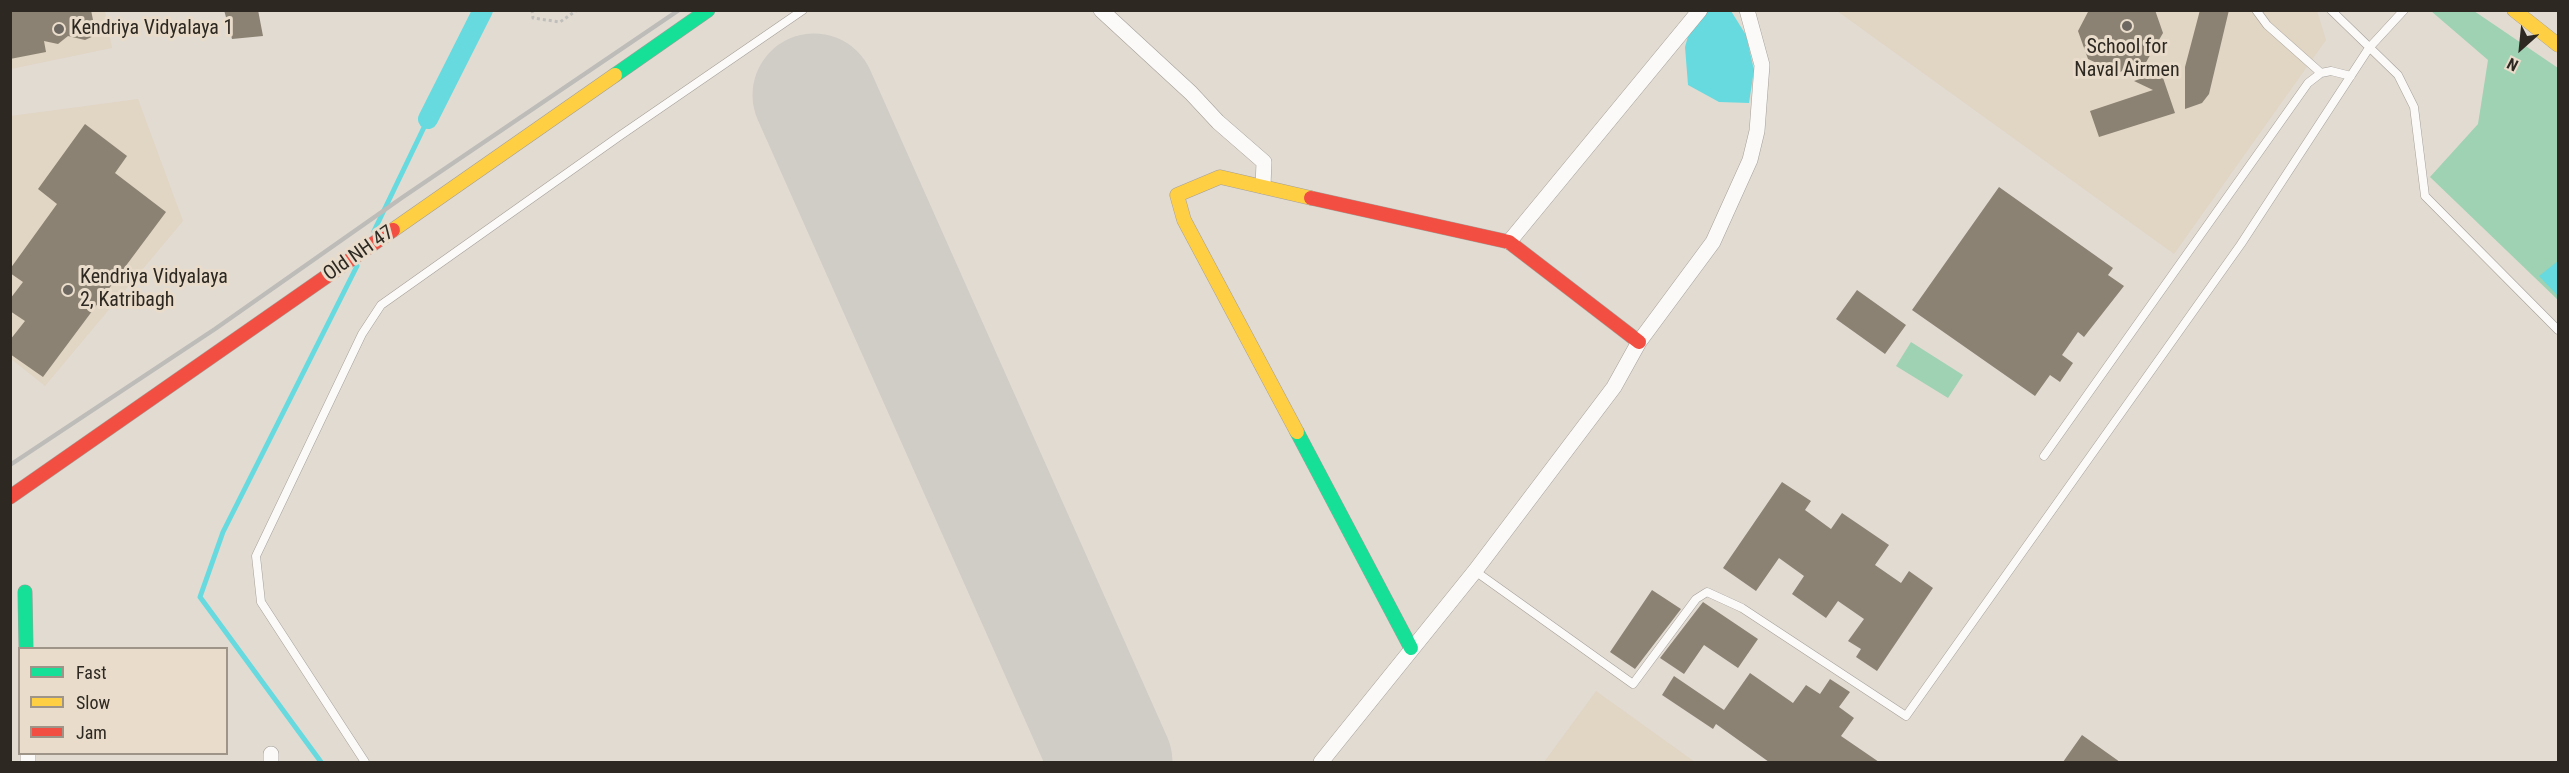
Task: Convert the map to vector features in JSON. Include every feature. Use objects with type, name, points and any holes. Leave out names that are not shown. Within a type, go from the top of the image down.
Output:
[{"type":"street","name":"Old NH 47","points":[[10,497],[708,10]]},
{"type":"street","points":[[1101,10],[1191,93],[1218,122],[1264,162],[1263,186]]},
{"type":"street","points":[[1509,242],[1700,10]]},
{"type":"street","points":[[1321,762],[1475,571],[1614,387],[1639,342],[1713,242],[1750,160],[1757,131],[1762,65],[1747,10]]},
{"type":"street","points":[[2514,10],[2559,45]]},
{"type":"street","points":[[1411,648],[1184,220],[1177,195],[1220,177],[1509,242],[1639,342]]},
{"type":"street","points":[[25,592],[26,647]]},
{"type":"lane","points":[[365,762],[261,602],[256,556],[362,334],[381,305],[621,135],[803,10]]},
{"type":"lane","points":[[2256,10],[2267,26],[2320,73]]},
{"type":"lane","points":[[2331,10],[2398,75],[2414,107],[2425,196],[2559,330]]},
{"type":"lane","points":[[1475,571],[1633,684],[1696,599],[1707,592],[1742,608],[1906,716],[2241,244],[2369,48],[2404,10]]},
{"type":"lane","points":[[2044,456],[2308,83],[2320,73],[2331,71],[2351,76]]},
{"type":"path","points":[[532,10],[533,18],[560,22],[577,10]]},
{"type":"shaded area","name":"Kendriya Vidyalaya 1","points":[[11,11],[105,11],[112,48],[11,69]]},
{"type":"shaded area","name":"School for Naval Airmen","points":[[1837,11],[2317,11],[2326,40],[2174,254]]},
{"type":"shaded area","name":"Kendriya Vidyalaya 2, Katribagh","points":[[138,99],[183,221],[45,386],[11,359],[10,116]]},
{"type":"shaded area","points":[[1596,691],[1695,762],[1544,762]]},
{"type":"green space","points":[[2431,11],[2474,11],[2558,68],[2558,300],[2430,177],[2478,124],[2488,60]]},
{"type":"green space","points":[[1911,342],[1963,375],[1948,398],[1896,366]]},
{"type":"water","points":[[1702,11],[1731,11],[1746,35],[1754,70],[1749,103],[1719,102],[1688,85],[1685,47],[1692,22]]},
{"type":"water","points":[[2558,261],[2558,296],[2539,276]]},
{"type":"building","name":"Kendriya Vidyalaya 1","points":[[10,10],[91,10],[96,35],[85,40],[68,36],[58,44],[44,41],[46,52],[10,59]]},
{"type":"building","points":[[224,10],[258,10],[263,36],[232,39]]},
{"type":"building","points":[[2089,10],[2155,10],[2163,33],[2138,76],[2135,65],[2118,73],[2088,59],[2078,31]]},
{"type":"building","points":[[2200,10],[2229,10],[2209,94],[2202,103],[2185,109],[2185,67]]},
{"type":"building","points":[[2161,72],[2175,113],[2099,137],[2090,111],[2153,90],[2134,81]]},
{"type":"building","points":[[85,124],[127,156],[115,173],[166,212],[43,377],[10,354],[10,340],[25,321],[10,311],[10,299],[23,282],[10,273],[10,269],[57,204],[38,189]]},
{"type":"building","points":[[1999,187],[2113,268],[2108,275],[2124,286],[2084,337],[2078,332],[2062,355],[2073,363],[2060,382],[2050,375],[2035,396],[1912,310]]},
{"type":"building","points":[[1857,290],[1906,325],[1885,354],[1836,319]]},
{"type":"building","points":[[1782,482],[1811,501],[1805,510],[1831,529],[1842,513],[1889,545],[1875,565],[1901,583],[1909,571],[1933,588],[1877,671],[1856,657],[1861,649],[1848,641],[1864,619],[1838,601],[1826,618],[1792,594],[1804,576],[1779,558],[1756,591],[1723,568]]},
{"type":"building","points":[[1652,590],[1681,609],[1635,669],[1610,652]]},
{"type":"building","points":[[1703,602],[1758,639],[1738,668],[1704,645],[1684,674],[1660,658]]},
{"type":"building","points":[[1750,673],[1793,703],[1806,685],[1820,694],[1830,679],[1850,692],[1839,707],[1854,718],[1841,736],[1879,762],[1769,762],[1716,724],[1713,729],[1662,695],[1674,676],[1724,710]]},
{"type":"building","points":[[2082,735],[2120,762],[2063,762]]},
{"type":"waterway","points":[[428,119],[483,10]]},
{"type":"waterway","points":[[374,231],[428,119]]},
{"type":"waterway","points":[[321,762],[200,597],[223,532],[357,266]]},
{"type":"runway","points":[[814,95],[1111,762]]},
{"type":"railway","points":[[10,465],[215,329],[403,197],[679,10]]},
{"type":"traffic: fast","points":[[615,75],[708,10]]},
{"type":"traffic: fast","points":[[1297,432],[1411,648]]},
{"type":"traffic: fast","points":[[25,592],[26,647]]},
{"type":"traffic: slow","points":[[2514,10],[2558,45]]},
{"type":"traffic: slow","points":[[393,230],[615,75]]},
{"type":"traffic: slow","points":[[1297,432],[1184,220],[1177,195],[1220,177],[1311,198]]},
{"type":"traffic: jam","points":[[1311,198],[1509,242],[1639,342]]},
{"type":"traffic: jam","points":[[10,497],[393,230]]},
{"type":"place","name":"School for Naval Airmen","points":[[2127,26]]},
{"type":"place","name":"Kendriya Vidyalaya 1","points":[[59,29]]},
{"type":"place","name":"Kendriya Vidyalaya 2, Katribagh","points":[[68,290]]}]
